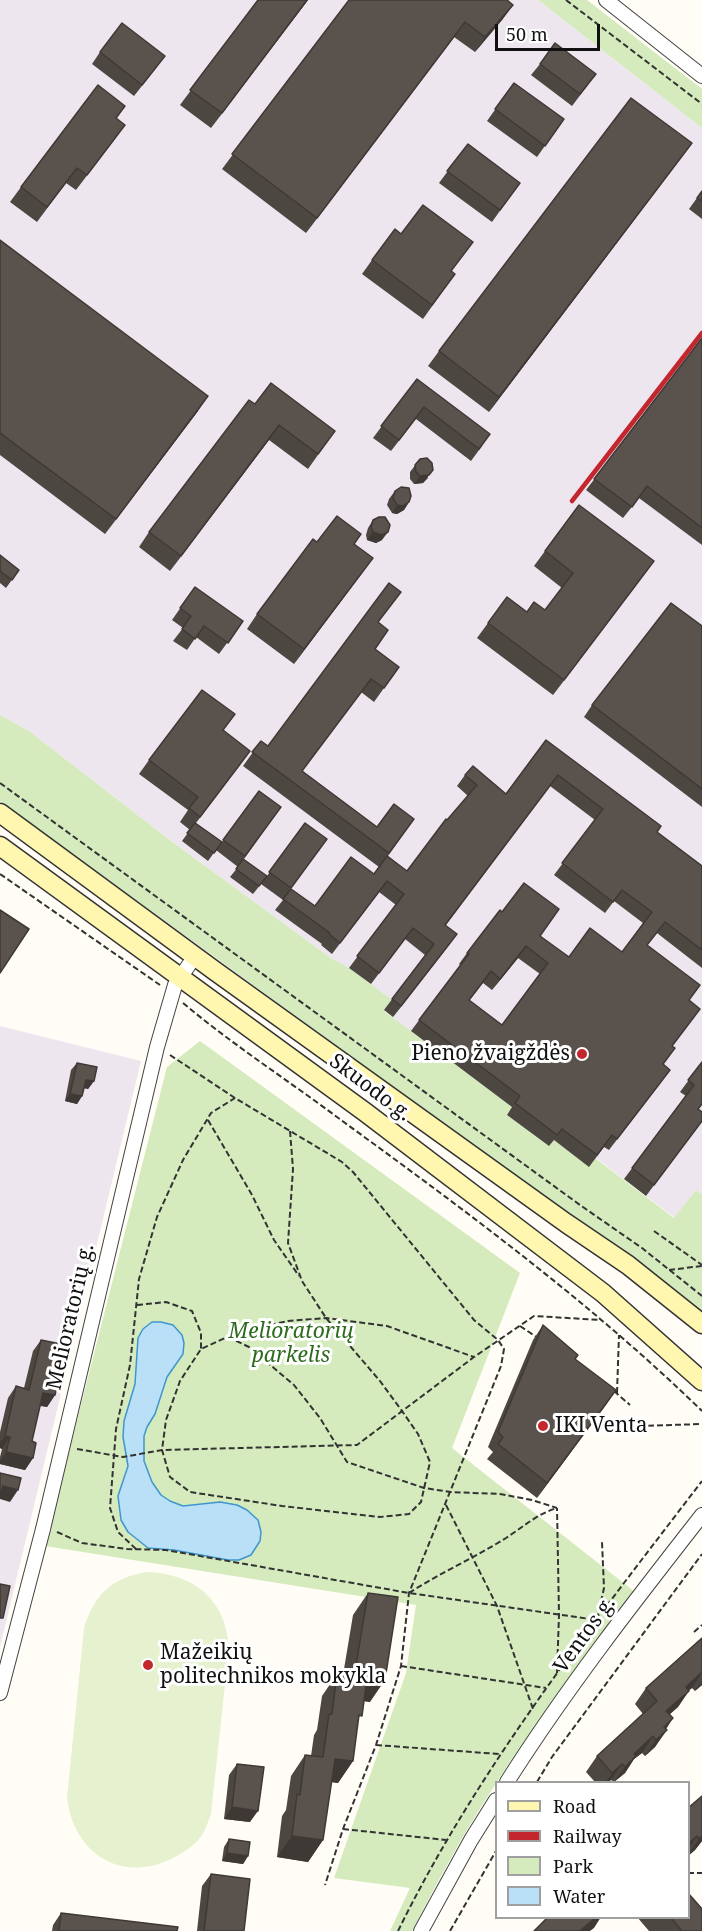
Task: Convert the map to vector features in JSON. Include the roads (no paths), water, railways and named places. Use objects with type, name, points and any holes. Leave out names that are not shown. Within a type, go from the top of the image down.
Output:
[{"type":"main road","name":"Skuodo g.","points":[[0,813],[557,1216],[628,1264],[702,1324]]},
{"type":"main road","name":"Skuodo g.","points":[[0,846],[365,1112],[603,1293],[702,1381]]},
{"type":"street","points":[[606,0],[702,76]]},
{"type":"street","name":"Melioratorių g.","points":[[0,1694],[43,1529],[157,1047],[175,984],[195,956]]},
{"type":"street","name":"Ventos g.","points":[[508,1781],[535,1737],[702,1515]]},
{"type":"street","points":[[421,1931],[495,1802]]},
{"type":"water","points":[[152,1322],[173,1325],[182,1335],[184,1343],[183,1354],[167,1377],[155,1414],[147,1427],[144,1436],[144,1461],[152,1482],[161,1495],[170,1501],[183,1506],[220,1502],[237,1505],[258,1520],[261,1532],[260,1541],[251,1555],[239,1560],[148,1548],[128,1532],[121,1520],[118,1496],[128,1466],[123,1437],[124,1421],[135,1384],[138,1338],[143,1329]]},
{"type":"railway","points":[[572,501],[702,333]]},
{"type":"place","name":"Pieno žvaigždės","points":[[582,1054]]},
{"type":"place","name":"IKI Venta","points":[[543,1426]]},
{"type":"place","name":"Mažeikių politechnikos mokykla","points":[[148,1665]]},
{"type":"park label","name":"Melioratorių parkelis","points":[[291,1344]]}]
